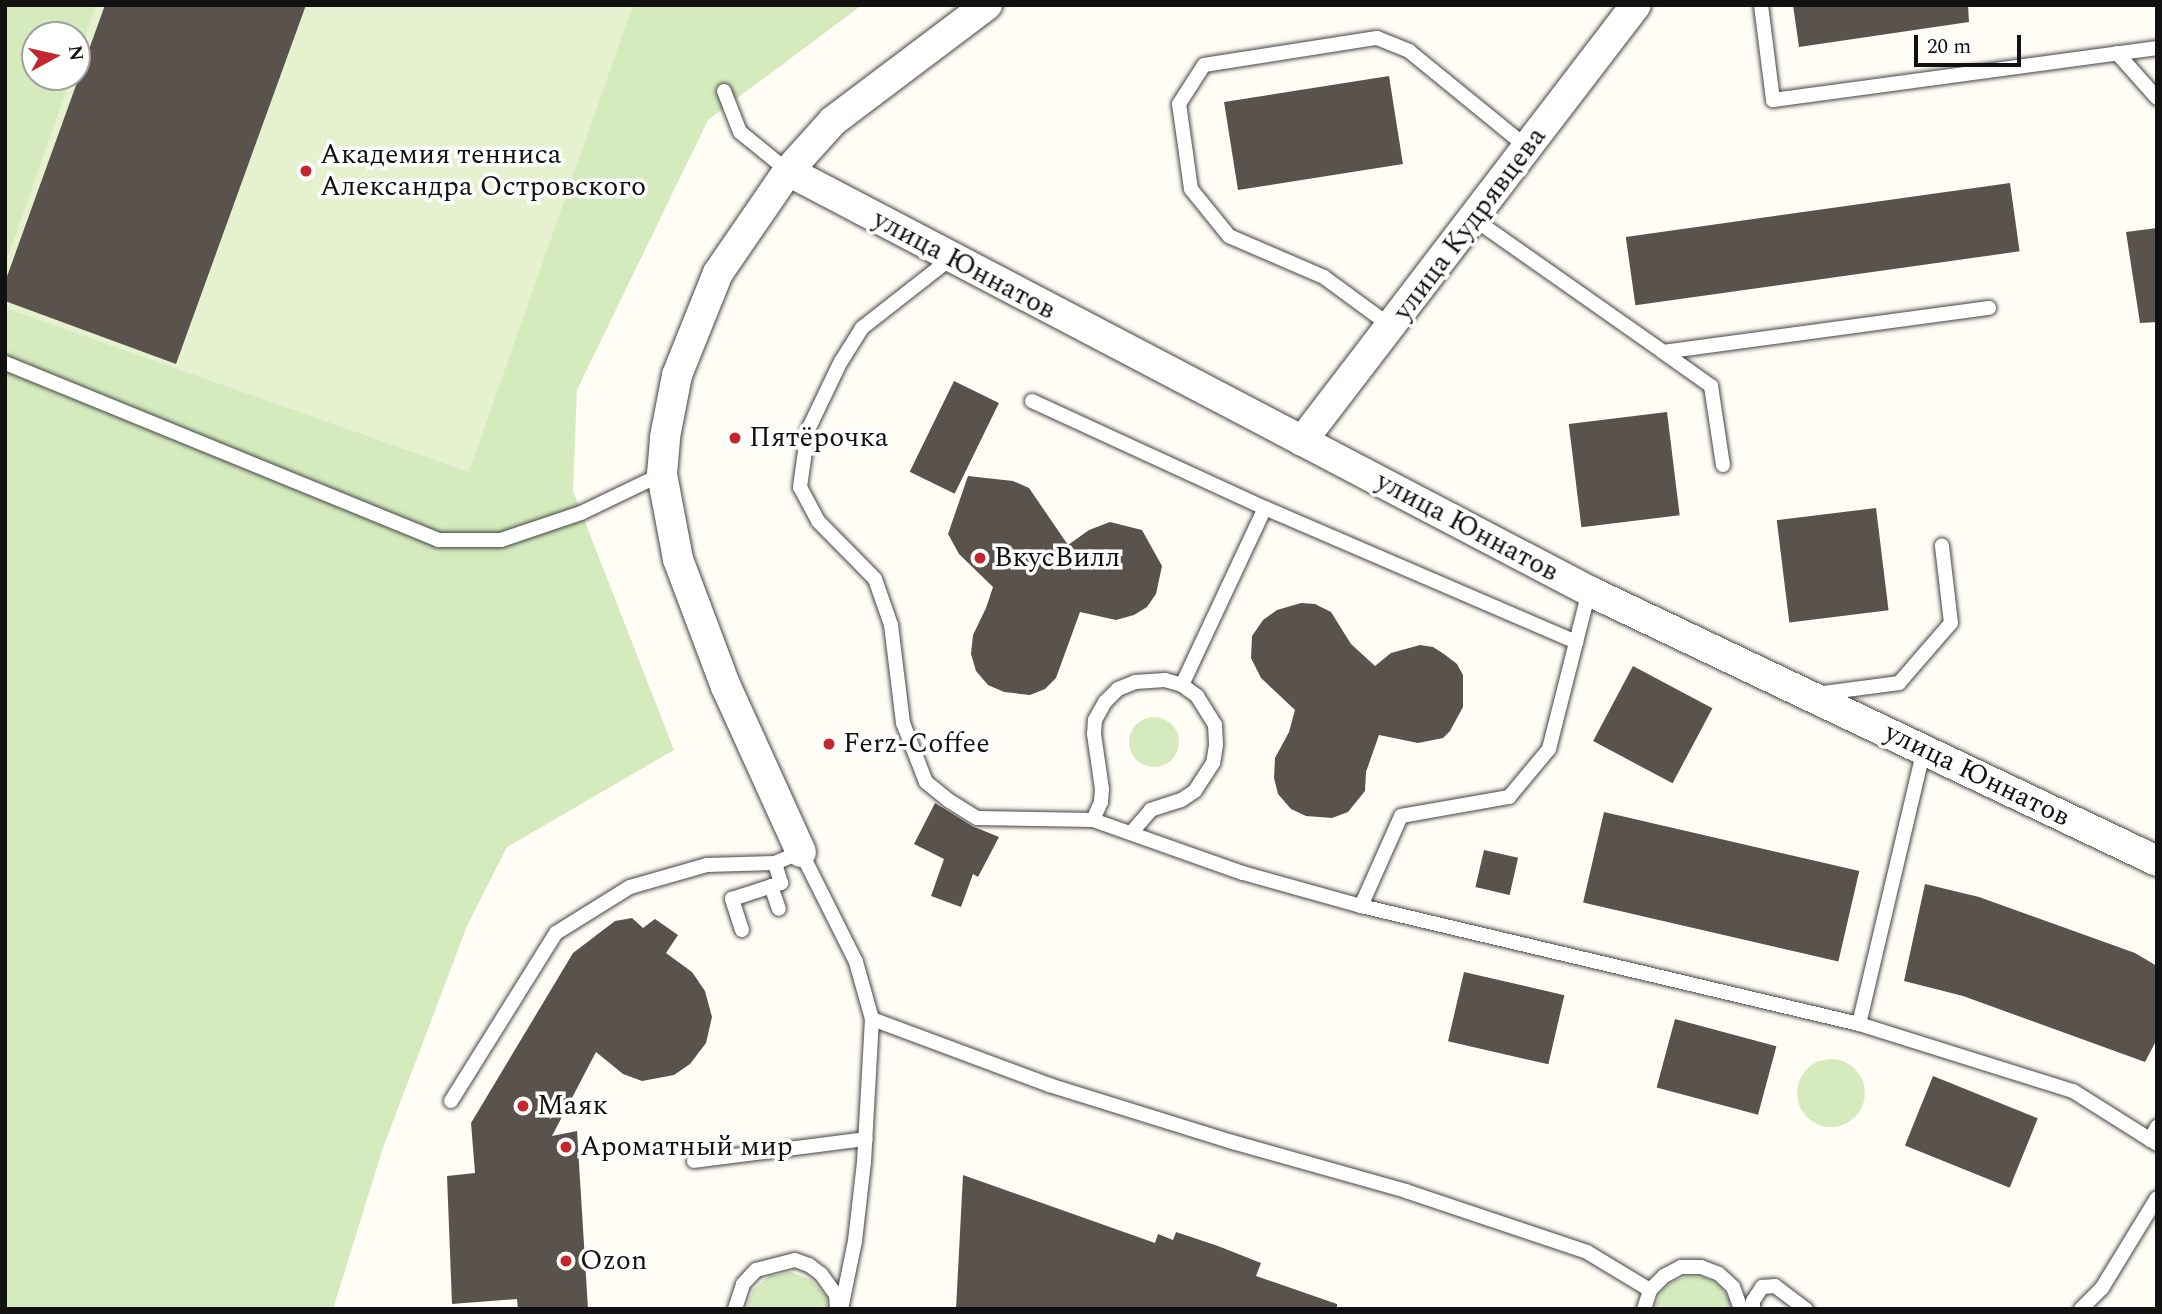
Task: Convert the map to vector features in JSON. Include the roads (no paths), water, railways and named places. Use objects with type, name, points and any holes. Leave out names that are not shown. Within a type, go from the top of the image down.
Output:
[{"type":"street","points":[[788,858],[683,572],[662,474],[665,438],[677,375],[718,273],[788,171],[833,121],[987,5]]},
{"type":"street","name":"улица Кудрявцева","points":[[1302,441],[1528,148],[1631,7]]},
{"type":"street","name":"улица Юннатов","points":[[788,171],[950,259],[1589,591],[2157,861]]},
{"type":"lane","points":[[1761,5],[1773,100],[2157,48]]},
{"type":"lane","points":[[1392,327],[1324,277],[1229,236],[1191,189],[1179,104],[1204,65],[1377,38],[1409,51],[1528,148]]},
{"type":"lane","points":[[2117,53],[2157,98]]},
{"type":"lane","points":[[724,91],[740,132],[788,171]]},
{"type":"lane","points":[[1474,219],[1712,386],[1723,466]]},
{"type":"lane","points":[[950,259],[862,328],[841,361],[808,430],[800,487],[818,521],[875,579],[891,625],[903,723],[926,782],[948,800],[977,818],[1093,820],[1243,873],[1361,905],[1858,1024],[2073,1091],[2154,1137]]},
{"type":"lane","points":[[1663,352],[1989,308]]},
{"type":"lane","points":[[5,363],[438,540],[502,540],[581,513],[662,474]]},
{"type":"lane","points":[[1032,401],[1265,508],[1576,642]]},
{"type":"lane","points":[[1182,685],[1265,508]]},
{"type":"lane","points":[[1810,695],[1899,683],[1951,623],[1942,546]]},
{"type":"lane","points":[[1361,905],[1401,816],[1509,797],[1549,749],[1589,591]]},
{"type":"lane","points":[[1093,820],[1101,802],[1102,789],[1094,734],[1095,720],[1105,702],[1118,690],[1135,682],[1166,680],[1182,685],[1197,696],[1215,725],[1213,763],[1195,791],[1181,800],[1151,810],[1131,833]]},
{"type":"lane","points":[[1858,1024],[1924,750]]},
{"type":"lane","points":[[742,930],[732,899],[781,883],[788,858]]},
{"type":"lane","points":[[788,858],[856,962],[872,1019],[866,1139],[855,1241],[839,1309]]},
{"type":"lane","points":[[452,1101],[556,933],[630,887],[707,865],[788,858]]},
{"type":"lane","points":[[771,886],[779,909]]},
{"type":"lane","points":[[872,1019],[1049,1085],[1232,1142],[1406,1191],[1587,1252],[1650,1290]]},
{"type":"lane","points":[[694,1161],[866,1139]]},
{"type":"lane","points":[[2081,1309],[2102,1288],[2157,1198]]},
{"type":"lane","points":[[735,1309],[743,1283],[756,1270],[795,1260],[809,1265],[821,1274],[836,1295],[839,1309]]},
{"type":"lane","points":[[1643,1309],[1650,1290],[1664,1276],[1681,1267],[1701,1267],[1719,1274],[1733,1287],[1741,1309]]},
{"type":"lane","points":[[1753,1309],[1753,1301],[1762,1287],[1775,1286],[1807,1309]]},
{"type":"place","name":"Академия тенниса Александра Островского","points":[[306,171]]},
{"type":"place","name":"Пятёрочка","points":[[735,438]]},
{"type":"place","name":"ВкусВилл","points":[[980,558]]},
{"type":"place","name":"Ferz-Coffee","points":[[829,744]]},
{"type":"place","name":"Маяк","points":[[523,1106]]},
{"type":"place","name":"Ароматный мир","points":[[566,1147]]},
{"type":"place","name":"Ozon","points":[[566,1261]]}]
